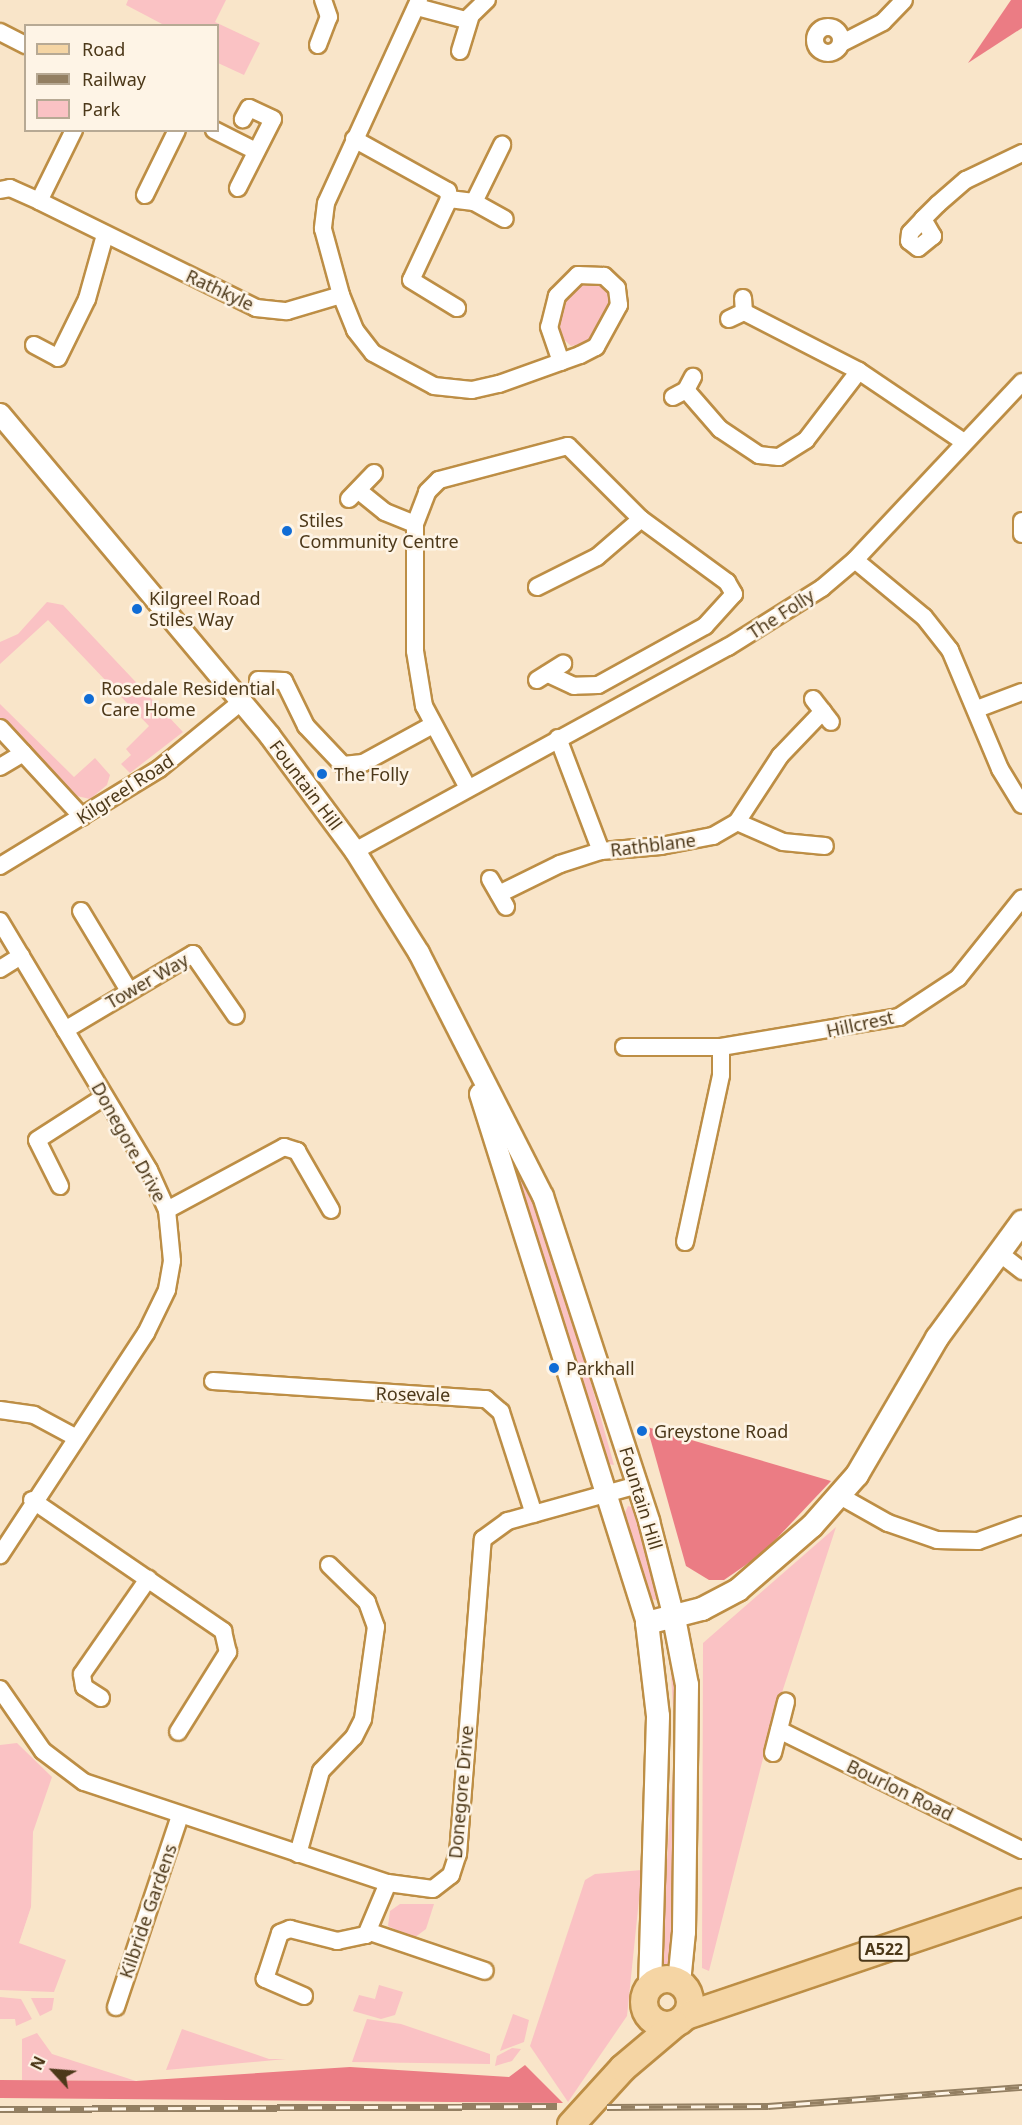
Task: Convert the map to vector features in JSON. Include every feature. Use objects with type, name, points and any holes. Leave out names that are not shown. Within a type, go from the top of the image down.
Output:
[{"type":"main road","points":[[647,1623],[674,1618],[738,1590],[840,1496],[875,1446],[937,1338],[1022,1222]]},
{"type":"main road","name":"Fountain Hill","points":[[674,1618],[687,1685],[684,1932],[681,1984]]},
{"type":"main road","name":"Fountain Hill","points":[[647,1623],[658,1716],[647,1996]]},
{"type":"main road","name":"A522","points":[[571,2125],[623,2068],[681,2020],[746,1991],[1022,1902]]},
{"type":"main road","name":"A522","points":[[623,2068],[647,1996],[662,1980],[746,1991]]},
{"type":"main road","points":[[647,1996],[655,2022],[681,2020],[690,1998],[681,1984]]},
{"type":"street","points":[[318,45],[329,17],[323,0]]},
{"type":"street","points":[[460,51],[470,19],[487,0]]},
{"type":"street","points":[[842,43],[883,22],[904,0]]},
{"type":"street","points":[[470,19],[418,3],[354,139],[328,195],[323,220],[341,295],[355,330],[373,353],[434,386],[483,388],[561,362],[596,347],[615,319],[619,292],[604,276],[578,275],[557,296],[549,323],[561,362]]},
{"type":"street","points":[[0,32],[24,44]]},
{"type":"street","points":[[238,188],[273,119],[249,108],[243,119]]},
{"type":"street","points":[[39,201],[73,132]]},
{"type":"street","points":[[146,195],[176,132]]},
{"type":"street","points":[[218,132],[256,151]]},
{"type":"street","points":[[354,139],[440,183],[449,199]]},
{"type":"street","points":[[474,202],[502,145]]},
{"type":"street","points":[[923,219],[966,180],[1022,153]]},
{"type":"street","name":"Rathkyle","points":[[0,190],[10,188],[39,201],[256,308],[287,311],[341,295]]},
{"type":"street","points":[[449,199],[474,202],[505,219]]},
{"type":"street","points":[[449,199],[411,280],[457,308]]},
{"type":"street","points":[[34,345],[58,358],[87,299],[105,235]]},
{"type":"street","points":[[738,310],[859,372],[964,442]]},
{"type":"street","points":[[684,388],[720,429],[759,455],[779,457],[806,440],[859,372]]},
{"type":"street","name":"The Folly","points":[[355,851],[783,614],[855,560],[1020,384]]},
{"type":"street","name":"Fountain Hill","points":[[0,414],[242,701],[355,851],[419,953],[543,1196],[638,1485],[674,1618]]},
{"type":"street","points":[[468,788],[431,726],[415,651],[415,524],[427,492],[439,480],[563,446],[575,450],[641,519],[727,582],[734,591],[731,601],[705,626],[598,684],[574,686],[543,677],[563,664]]},
{"type":"street","points":[[374,473],[354,495],[385,512],[415,524]]},
{"type":"street","points":[[537,587],[597,557],[641,519]]},
{"type":"street","points":[[1022,521],[1022,534]]},
{"type":"street","points":[[855,560],[941,637],[977,709],[1000,769],[1022,806]]},
{"type":"street","points":[[258,680],[284,681],[306,726],[343,765],[363,763],[431,726]]},
{"type":"street","points":[[977,709],[1022,692]]},
{"type":"street","name":"Kilgreel Road","points":[[0,866],[166,764],[242,701]]},
{"type":"street","points":[[816,841],[765,836],[737,822],[780,756],[822,711]]},
{"type":"street","points":[[0,728],[82,817]]},
{"type":"street","name":"Rathblane","points":[[558,738],[601,851]]},
{"type":"street","points":[[0,767],[23,753]]},
{"type":"street","name":"Rathblane","points":[[490,879],[502,900],[560,864],[601,851],[693,841],[737,822]]},
{"type":"street","name":"Hillcrest","points":[[624,1047],[721,1047],[889,1020],[923,1006],[958,978],[1022,898]]},
{"type":"street","points":[[81,911],[129,991]]},
{"type":"street","name":"Donegore Drive","points":[[0,921],[104,1097],[167,1210],[172,1261],[164,1297],[32,1500],[0,1555]]},
{"type":"street","name":"Tower Way","points":[[65,1030],[195,954],[236,1016]]},
{"type":"street","points":[[0,969],[21,956]]},
{"type":"street","name":"Fountain Hill","points":[[464,1041],[608,1492],[647,1623]]},
{"type":"street","points":[[685,1242],[721,1075],[721,1047]]},
{"type":"street","points":[[60,1186],[37,1140],[104,1097]]},
{"type":"street","points":[[167,1210],[284,1147],[297,1151],[331,1210]]},
{"type":"street","points":[[998,1252],[1022,1271]]},
{"type":"street","name":"Rosevale","points":[[213,1381],[486,1399],[501,1412],[534,1514]]},
{"type":"street","points":[[0,1410],[34,1415],[75,1437]]},
{"type":"street","name":"Donegore Drive","points":[[0,1689],[26,1732],[70,1774],[180,1815],[388,1883],[433,1889],[455,1867],[479,1550],[493,1529],[534,1514],[638,1485]]},
{"type":"street","points":[[840,1496],[888,1523],[937,1540],[978,1541],[1022,1525]]},
{"type":"street","points":[[32,1500],[148,1579],[227,1638],[224,1660],[178,1732]]},
{"type":"street","points":[[298,1854],[321,1771],[354,1737],[363,1719],[376,1627],[367,1602],[329,1565]]},
{"type":"street","points":[[101,1698],[84,1687],[81,1674],[148,1579]]},
{"type":"street","points":[[773,1753],[786,1702]]},
{"type":"street","name":"Bourlon Road","points":[[779,1730],[1022,1850]]},
{"type":"street","name":"Kilbride Gardens","points":[[116,2007],[180,1815]]},
{"type":"street","points":[[370,1932],[388,1883]]},
{"type":"street","points":[[304,1996],[265,1979],[280,1932],[290,1929],[345,1941],[370,1932],[485,1971]]},
{"type":"green space","points":[[128,0],[226,0],[215,22],[260,43],[244,75],[219,63],[219,24],[162,24],[126,5]]},
{"type":"green space","points":[[582,280],[605,285],[614,300],[592,342],[571,346],[558,334],[556,323],[563,300]]},
{"type":"green space","points":[[47,602],[63,605],[183,732],[130,773],[121,764],[131,755],[126,749],[149,726],[48,620],[0,664],[0,642],[18,634]]},
{"type":"green space","points":[[0,704],[74,777],[95,758],[110,775],[107,785],[90,799],[68,794],[0,718]]},
{"type":"green space","points":[[502,1132],[553,1247],[614,1465],[608,1464]]},
{"type":"green space","points":[[628,1506],[637,1509],[658,1601],[650,1598],[624,1515]]},
{"type":"green space","points":[[836,1527],[772,1723],[709,1971],[702,1968],[703,1643]]},
{"type":"green space","points":[[669,1642],[678,1682],[679,1828],[671,1969],[666,1970],[660,1965],[675,1740]]},
{"type":"green space","points":[[17,1743],[52,1777],[33,1832],[31,1907],[19,1943],[66,1960],[54,1992],[0,1990],[0,1745]]},
{"type":"green space","points":[[642,1870],[627,2016],[568,2102],[530,2046],[585,1880],[595,1874]]},
{"type":"green space","points":[[400,1904],[434,1904],[426,1929],[414,1938],[388,1926],[390,1911]]},
{"type":"green space","points":[[379,1985],[403,1992],[395,2015],[381,2019],[353,2011],[359,1995],[375,1999]]},
{"type":"green space","points":[[0,1997],[21,1999],[32,2019],[16,2026],[15,2019],[0,2019]]},
{"type":"green space","points":[[31,1998],[54,1998],[52,2010],[40,2016]]},
{"type":"green space","points":[[513,2014],[529,2020],[524,2042],[500,2051]]},
{"type":"green space","points":[[367,2019],[401,2024],[490,2054],[490,2064],[352,2062]]},
{"type":"green space","points":[[182,2029],[269,2059],[286,2059],[166,2070]]},
{"type":"green space","points":[[37,2033],[52,2054],[136,2081],[22,2080],[22,2039]]},
{"type":"green space","points":[[512,2048],[521,2049],[512,2061],[495,2066],[497,2056]]},
{"type":"shaded area","points":[[1011,0],[1022,0],[1022,28],[968,63]]},
{"type":"shaded area","points":[[647,1427],[831,1481],[763,1553],[724,1580],[709,1580],[686,1566]]},
{"type":"shaded area","points":[[525,2065],[563,2103],[0,2098],[0,2080],[136,2081],[350,2067],[509,2077]]},
{"type":"railway","points":[[607,2107],[768,2106],[1022,2087]]},
{"type":"railway","points":[[0,2109],[557,2106]]},
{"type":"place","name":"Stiles Community Centre","points":[[287,531]]},
{"type":"place","name":"Kilgreel Road Stiles Way","points":[[137,609]]},
{"type":"place","name":"Rosedale Residential Care Home","points":[[89,699]]},
{"type":"place","name":"The Folly","points":[[322,774]]},
{"type":"place","name":"Parkhall","points":[[554,1368]]},
{"type":"place","name":"Greystone Road","points":[[642,1431]]}]
